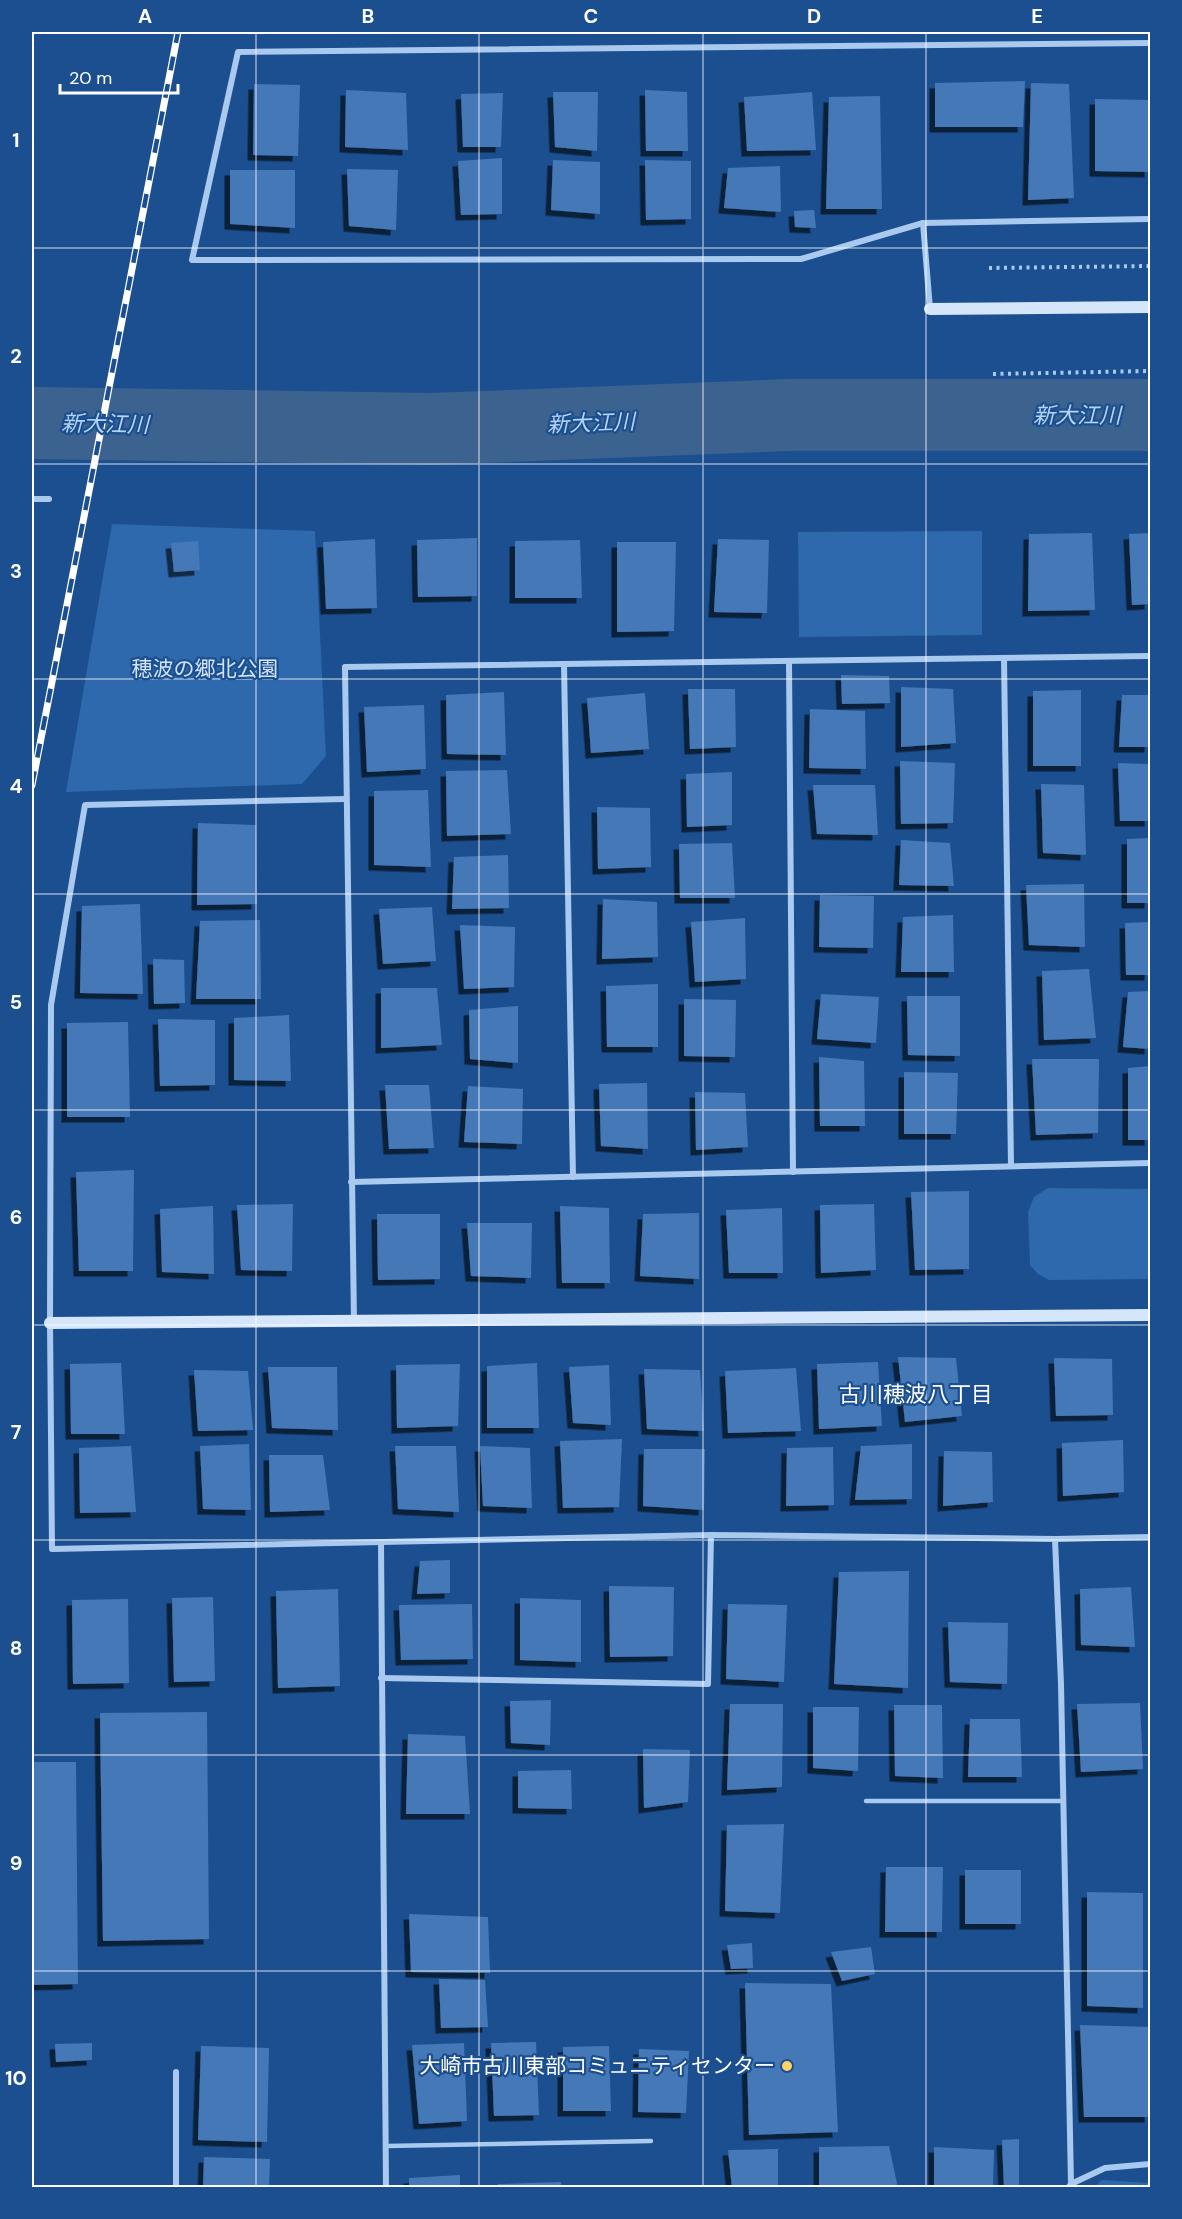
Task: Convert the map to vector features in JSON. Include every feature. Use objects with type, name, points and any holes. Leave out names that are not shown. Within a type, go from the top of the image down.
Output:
[{"type":"street","points":[[1150,43],[238,52],[192,260],[801,260],[923,223],[1150,219]]},
{"type":"street","points":[[923,223],[930,309],[1150,307]]},
{"type":"street","points":[[32,499],[49,499]]},
{"type":"street","points":[[354,1322],[345,667],[1150,656]]},
{"type":"street","points":[[1004,658],[1011,1166]]},
{"type":"street","points":[[789,661],[793,1172]]},
{"type":"street","points":[[564,664],[573,1177]]},
{"type":"street","points":[[346,799],[85,805],[51,1005],[52,1549],[711,1535],[1150,1538]]},
{"type":"street","points":[[351,1182],[1150,1163]]},
{"type":"street","points":[[50,1323],[1150,1315]]},
{"type":"street","points":[[381,1678],[708,1684],[711,1535]]},
{"type":"street","points":[[1055,1539],[1063,1801],[1070,2186],[1105,2168],[1150,2164]]},
{"type":"street","points":[[381,1542],[386,2187]]},
{"type":"street","points":[[176,2072],[176,2187]]},
{"type":"lane","points":[[866,1801],[1063,1801]]},
{"type":"lane","points":[[386,2146],[651,2141]]},
{"type":"path","points":[[989,268],[1150,266]]},
{"type":"path","points":[[993,374],[1150,371]]},
{"type":"green space","name":"穂波の郷北公園","points":[[112,524],[315,531],[326,756],[302,784],[66,792]]},
{"type":"green space","points":[[982,531],[982,635],[799,637],[798,532]]},
{"type":"green space","points":[[1048,1188],[1150,1189],[1150,1279],[1049,1280],[1038,1274],[1030,1265],[1028,1212],[1034,1197]]},
{"type":"green space","points":[[1102,2180],[1150,2183],[1150,2187],[1094,2187]]},
{"type":"building","points":[[1025,81],[1023,127],[935,127],[935,83]]},
{"type":"building","points":[[1031,83],[1069,84],[1074,198],[1028,200]]},
{"type":"building","points":[[254,84],[300,85],[298,156],[253,155]]},
{"type":"building","points":[[346,90],[406,93],[408,150],[345,147]]},
{"type":"building","points":[[645,90],[687,92],[688,151],[646,151]]},
{"type":"building","points":[[553,92],[598,92],[597,151],[555,147]]},
{"type":"building","points":[[812,92],[816,150],[747,151],[744,97]]},
{"type":"building","points":[[503,93],[501,147],[463,147],[461,94]]},
{"type":"building","points":[[880,96],[882,209],[826,209],[829,97]]},
{"type":"building","points":[[1095,99],[1150,100],[1150,172],[1095,171]]},
{"type":"building","points":[[502,158],[502,214],[461,215],[458,161]]},
{"type":"building","points":[[553,160],[600,162],[600,214],[551,210]]},
{"type":"building","points":[[645,160],[691,161],[691,219],[646,220]]},
{"type":"building","points":[[780,166],[781,212],[724,208],[728,168]]},
{"type":"building","points":[[347,169],[398,170],[396,230],[349,226]]},
{"type":"building","points":[[230,170],[295,170],[295,228],[230,224]]},
{"type":"building","points":[[814,210],[816,228],[795,227],[794,211]]},
{"type":"building","points":[[1092,533],[1095,610],[1028,611],[1029,534]]},
{"type":"building","points":[[1150,533],[1150,604],[1132,605],[1129,534]]},
{"type":"building","points":[[477,538],[477,596],[418,597],[417,540]]},
{"type":"building","points":[[375,539],[377,608],[326,609],[323,542]]},
{"type":"building","points":[[718,539],[769,540],[767,613],[714,612]]},
{"type":"building","points":[[580,540],[582,598],[515,598],[515,541]]},
{"type":"building","points":[[198,541],[200,570],[174,572],[171,543]]},
{"type":"building","points":[[617,542],[676,542],[674,631],[617,632]]},
{"type":"building","points":[[841,675],[889,676],[890,703],[842,704]]},
{"type":"building","points":[[901,687],[953,689],[956,743],[901,747]]},
{"type":"building","points":[[688,689],[735,689],[736,747],[690,749]]},
{"type":"building","points":[[1081,690],[1081,766],[1033,766],[1033,691]]},
{"type":"building","points":[[504,692],[506,755],[447,754],[446,695]]},
{"type":"building","points":[[645,693],[649,749],[591,753],[587,698]]},
{"type":"building","points":[[1122,695],[1150,695],[1150,747],[1119,747]]},
{"type":"building","points":[[424,705],[426,769],[367,772],[364,707]]},
{"type":"building","points":[[810,709],[865,711],[866,769],[809,768]]},
{"type":"building","points":[[900,761],[955,763],[953,823],[901,824]]},
{"type":"building","points":[[1118,763],[1150,764],[1150,821],[1120,821]]},
{"type":"building","points":[[507,770],[511,834],[447,836],[446,771]]},
{"type":"building","points":[[732,772],[732,825],[687,827],[686,774]]},
{"type":"building","points":[[1041,784],[1084,785],[1086,855],[1043,853]]},
{"type":"building","points":[[813,785],[875,785],[878,835],[817,834]]},
{"type":"building","points":[[428,790],[431,867],[374,865],[374,791]]},
{"type":"building","points":[[597,807],[650,808],[651,867],[598,869]]},
{"type":"building","points":[[198,823],[256,825],[257,904],[197,905]]},
{"type":"building","points":[[1150,838],[1150,903],[1127,903],[1127,839]]},
{"type":"building","points":[[901,840],[950,843],[954,886],[899,885]]},
{"type":"building","points":[[732,843],[735,898],[680,898],[679,844]]},
{"type":"building","points":[[508,855],[509,908],[452,909],[454,857]]},
{"type":"building","points":[[1084,884],[1085,947],[1029,945],[1026,885]]},
{"type":"building","points":[[820,895],[874,896],[873,948],[819,947]]},
{"type":"building","points":[[603,899],[657,902],[658,957],[602,959]]},
{"type":"building","points":[[140,904],[143,994],[80,993],[82,906]]},
{"type":"building","points":[[432,907],[436,961],[383,964],[379,909]]},
{"type":"building","points":[[953,915],[954,972],[901,972],[903,917]]},
{"type":"building","points":[[745,918],[746,979],[695,982],[691,922]]},
{"type":"building","points":[[260,920],[261,999],[196,999],[200,921]]},
{"type":"building","points":[[1150,922],[1150,975],[1126,975],[1125,923]]},
{"type":"building","points":[[460,925],[515,927],[514,987],[464,989]]},
{"type":"building","points":[[153,959],[184,960],[185,1003],[154,1004]]},
{"type":"building","points":[[1089,969],[1096,1038],[1044,1040],[1042,971]]},
{"type":"building","points":[[658,984],[658,1047],[607,1047],[606,986]]},
{"type":"building","points":[[381,988],[437,988],[442,1045],[381,1048]]},
{"type":"building","points":[[1150,991],[1150,1049],[1123,1047],[1128,992]]},
{"type":"building","points":[[821,994],[879,997],[876,1043],[817,1039]]},
{"type":"building","points":[[907,996],[960,996],[960,1056],[908,1055]]},
{"type":"building","points":[[684,999],[736,1000],[735,1057],[684,1056]]},
{"type":"building","points":[[518,1006],[518,1063],[470,1059],[469,1010]]},
{"type":"building","points":[[289,1015],[291,1081],[234,1080],[234,1018]]},
{"type":"building","points":[[158,1019],[215,1020],[215,1085],[160,1086]]},
{"type":"building","points":[[128,1022],[130,1117],[67,1117],[67,1023]]},
{"type":"building","points":[[819,1057],[864,1061],[865,1126],[820,1126]]},
{"type":"building","points":[[1032,1059],[1099,1059],[1098,1133],[1036,1135]]},
{"type":"building","points":[[1150,1066],[1150,1140],[1128,1140],[1128,1068]]},
{"type":"building","points":[[904,1072],[958,1073],[956,1134],[904,1134]]},
{"type":"building","points":[[647,1083],[648,1149],[601,1146],[599,1084]]},
{"type":"building","points":[[385,1085],[429,1085],[434,1148],[389,1149]]},
{"type":"building","points":[[468,1086],[523,1089],[522,1144],[464,1142]]},
{"type":"building","points":[[695,1092],[745,1093],[748,1147],[696,1150]]},
{"type":"building","points":[[134,1170],[133,1271],[79,1271],[76,1172]]},
{"type":"building","points":[[969,1191],[969,1269],[915,1270],[911,1192]]},
{"type":"building","points":[[293,1204],[292,1271],[241,1270],[237,1205]]},
{"type":"building","points":[[874,1204],[876,1270],[821,1273],[820,1205]]},
{"type":"building","points":[[213,1206],[214,1274],[162,1272],[160,1209]]},
{"type":"building","points":[[560,1206],[609,1208],[610,1283],[562,1283]]},
{"type":"building","points":[[782,1208],[783,1273],[729,1273],[726,1210]]},
{"type":"building","points":[[699,1213],[699,1279],[640,1276],[643,1214]]},
{"type":"building","points":[[377,1214],[440,1214],[440,1279],[378,1280]]},
{"type":"building","points":[[467,1223],[532,1223],[531,1278],[471,1276]]},
{"type":"building","points":[[898,1357],[956,1358],[962,1416],[905,1422]]},
{"type":"building","points":[[1054,1358],[1112,1359],[1113,1415],[1056,1416]]},
{"type":"building","points":[[878,1362],[882,1426],[819,1429],[817,1364]]},
{"type":"building","points":[[121,1363],[125,1434],[71,1434],[70,1364]]},
{"type":"building","points":[[537,1363],[539,1428],[487,1428],[487,1366]]},
{"type":"building","points":[[460,1364],[458,1426],[397,1428],[396,1365]]},
{"type":"building","points":[[609,1365],[611,1425],[573,1423],[569,1367]]},
{"type":"building","points":[[268,1367],[337,1367],[338,1430],[272,1428]]},
{"type":"building","points":[[796,1368],[801,1431],[728,1433],[725,1371]]},
{"type":"building","points":[[644,1369],[700,1370],[704,1431],[647,1429]]},
{"type":"building","points":[[194,1370],[248,1371],[253,1430],[198,1431]]},
{"type":"building","points":[[622,1439],[619,1507],[563,1508],[560,1441]]},
{"type":"building","points":[[1123,1440],[1124,1492],[1063,1496],[1062,1443]]},
{"type":"building","points":[[249,1444],[251,1510],[203,1509],[200,1446]]},
{"type":"building","points":[[912,1444],[912,1499],[855,1500],[861,1446]]},
{"type":"building","points":[[131,1446],[136,1512],[80,1513],[79,1448]]},
{"type":"building","points":[[395,1446],[456,1446],[459,1512],[398,1509]]},
{"type":"building","points":[[480,1446],[530,1448],[532,1508],[483,1506]]},
{"type":"building","points":[[833,1447],[834,1505],[786,1506],[787,1448]]},
{"type":"building","points":[[644,1449],[705,1449],[704,1510],[643,1506]]},
{"type":"building","points":[[944,1451],[992,1452],[993,1502],[943,1506]]},
{"type":"building","points":[[269,1455],[323,1455],[330,1510],[270,1512]]},
{"type":"building","points":[[450,1560],[450,1593],[417,1594],[420,1561]]},
{"type":"building","points":[[909,1571],[908,1688],[834,1684],[839,1572]]},
{"type":"building","points":[[609,1586],[674,1587],[673,1656],[610,1657]]},
{"type":"building","points":[[1131,1587],[1135,1647],[1081,1645],[1080,1589]]},
{"type":"building","points":[[338,1589],[340,1686],[278,1688],[276,1591]]},
{"type":"building","points":[[213,1597],[215,1681],[174,1682],[172,1598]]},
{"type":"building","points":[[520,1598],[581,1600],[581,1662],[520,1660]]},
{"type":"building","points":[[128,1599],[129,1683],[73,1684],[72,1600]]},
{"type":"building","points":[[472,1604],[473,1659],[401,1660],[399,1605]]},
{"type":"building","points":[[728,1604],[787,1605],[784,1682],[726,1679]]},
{"type":"building","points":[[948,1622],[1008,1623],[1007,1684],[950,1682]]},
{"type":"building","points":[[551,1700],[550,1745],[511,1743],[510,1701]]},
{"type":"building","points":[[1140,1703],[1143,1769],[1081,1772],[1077,1704]]},
{"type":"building","points":[[730,1704],[783,1704],[782,1787],[727,1790]]},
{"type":"building","points":[[894,1705],[942,1705],[943,1778],[895,1776]]},
{"type":"building","points":[[813,1707],[859,1707],[858,1771],[813,1768]]},
{"type":"building","points":[[207,1712],[209,1939],[103,1941],[100,1713]]},
{"type":"building","points":[[970,1719],[1020,1719],[1022,1777],[968,1777]]},
{"type":"building","points":[[408,1734],[465,1736],[470,1814],[406,1814]]},
{"type":"building","points":[[643,1749],[690,1750],[688,1802],[644,1808]]},
{"type":"building","points":[[32,1762],[76,1762],[78,1984],[32,1985]]},
{"type":"building","points":[[571,1770],[572,1809],[518,1808],[518,1771]]},
{"type":"building","points":[[784,1824],[780,1913],[725,1911],[727,1825]]},
{"type":"building","points":[[886,1867],[943,1867],[942,1932],[885,1932]]},
{"type":"building","points":[[965,1870],[1021,1870],[1021,1924],[965,1924]]},
{"type":"building","points":[[1087,1892],[1143,1893],[1143,2008],[1087,2006]]},
{"type":"building","points":[[409,1914],[488,1917],[490,1973],[411,1972]]},
{"type":"building","points":[[752,1943],[753,1968],[731,1969],[727,1945]]},
{"type":"building","points":[[871,1947],[875,1974],[842,1981],[831,1952]]},
{"type":"building","points":[[439,1979],[485,1980],[488,2027],[441,2028]]},
{"type":"building","points":[[745,1983],[831,1984],[838,2132],[749,2135]]},
{"type":"building","points":[[1080,2025],[1150,2027],[1150,2117],[1084,2117]]},
{"type":"building","points":[[536,2042],[539,2115],[494,2116],[491,2043]]},
{"type":"building","points":[[92,2043],[92,2060],[56,2062],[55,2044]]},
{"type":"building","points":[[464,2043],[467,2121],[419,2124],[412,2045]]},
{"type":"building","points":[[201,2046],[269,2048],[267,2142],[198,2140]]},
{"type":"building","points":[[609,2046],[611,2111],[563,2111],[563,2047]]},
{"type":"building","points":[[639,2049],[689,2051],[686,2113],[638,2112]]},
{"type":"building","points":[[1019,2139],[1019,2188],[1004,2188],[1002,2140]]},
{"type":"building","points":[[889,2146],[898,2188],[819,2188],[819,2147]]},
{"type":"building","points":[[934,2147],[994,2150],[993,2188],[934,2188]]},
{"type":"building","points":[[778,2149],[778,2188],[732,2188],[728,2150]]},
{"type":"building","points":[[204,2157],[270,2159],[269,2188],[203,2188]]},
{"type":"building","points":[[460,2175],[460,2188],[409,2188],[409,2178]]},
{"type":"building","points":[[561,2182],[561,2188],[498,2188],[498,2184]]},
{"type":"waterway","name":"新大江川","points":[[32,423],[431,429],[790,415],[1150,415]]},
{"type":"railway","points":[[32,785],[178,32]]},
{"type":"place","name":"大崎市古川東部コミュニティセンター","points":[[787,2066]]},
{"type":"district","name":"古川穂波八丁目","points":[[916,1394]]}]
